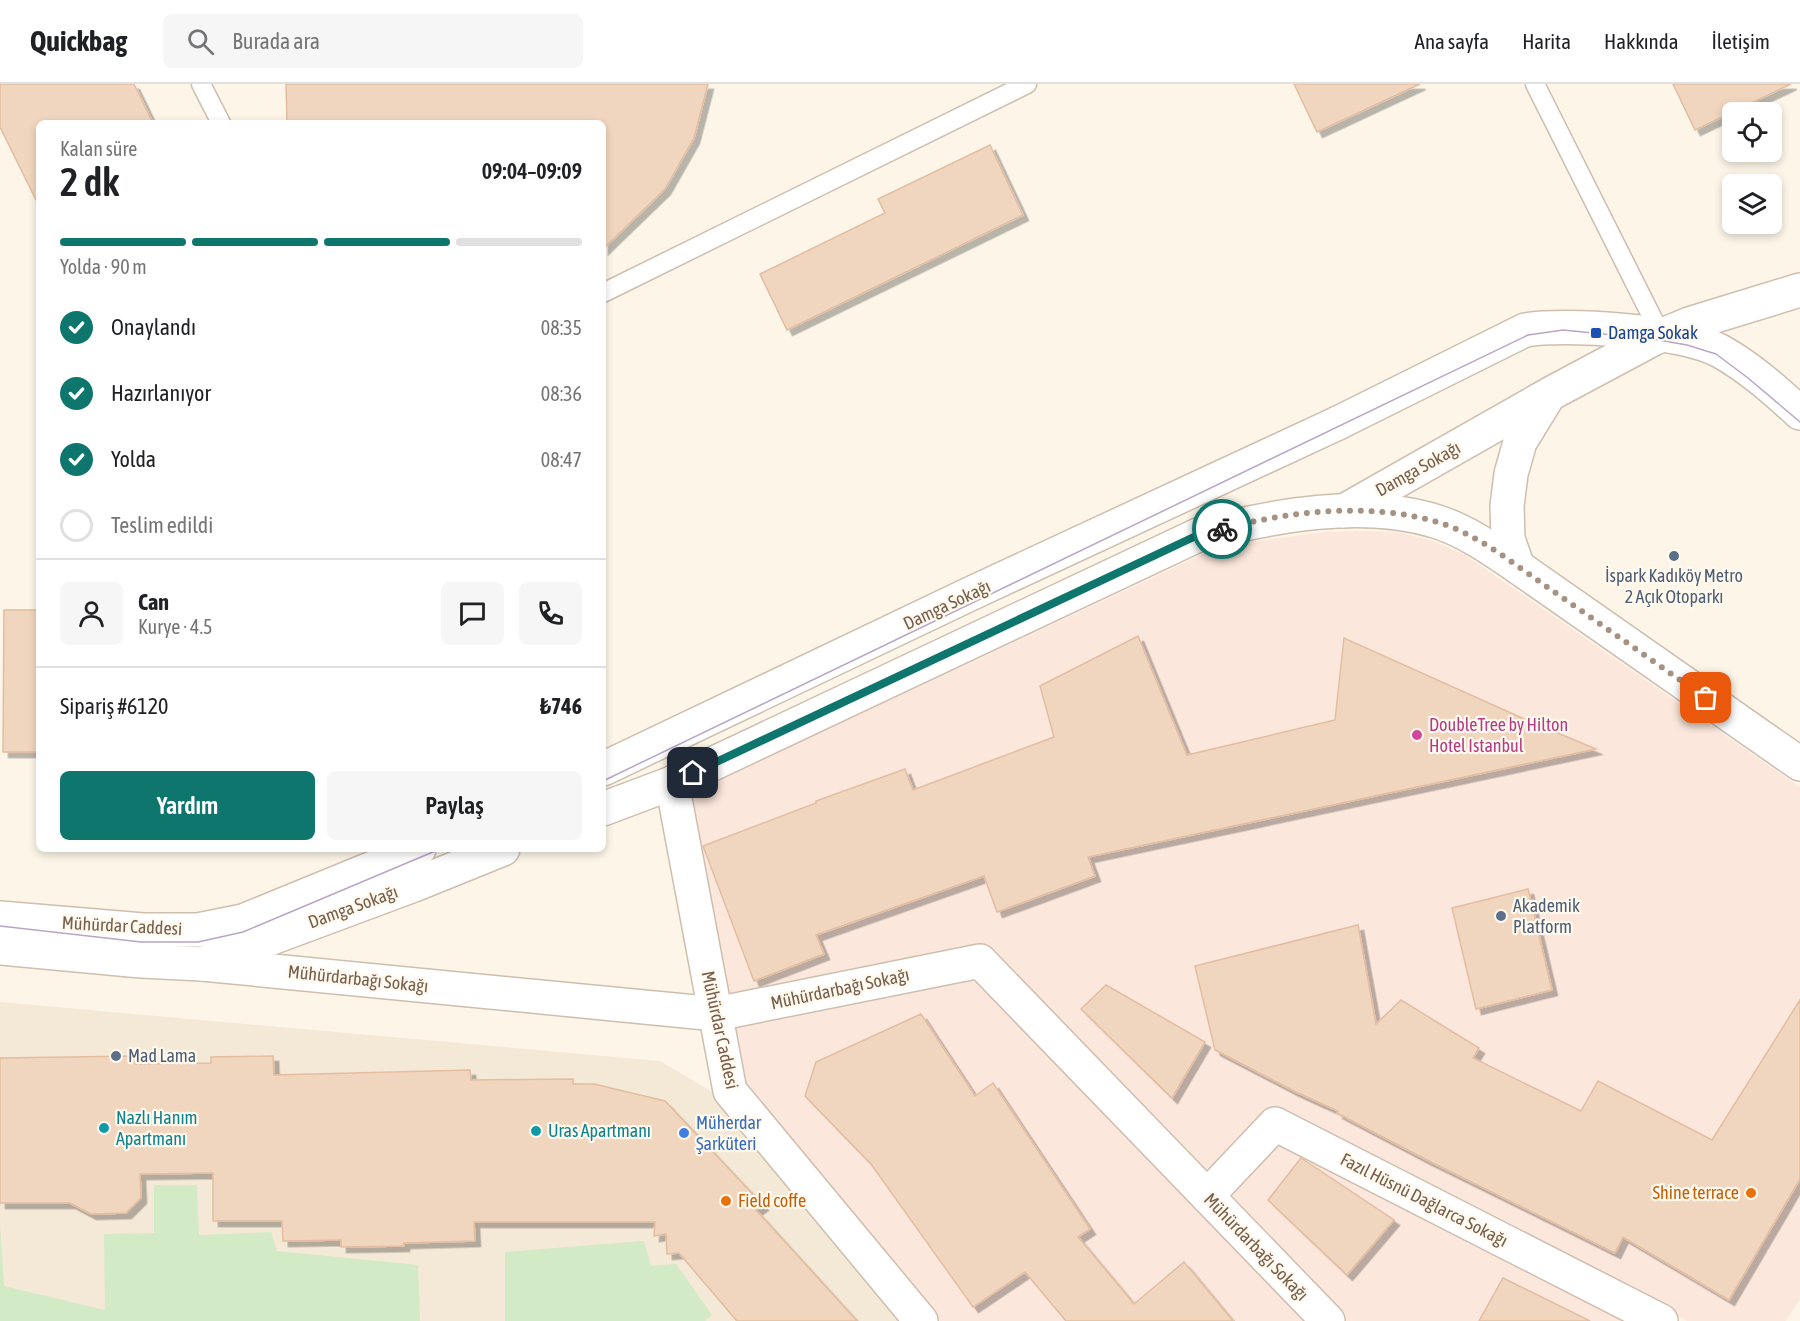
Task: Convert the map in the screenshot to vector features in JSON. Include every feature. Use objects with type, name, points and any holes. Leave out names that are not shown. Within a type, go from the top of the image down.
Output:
[{"type":"street","name":"Damga Sokağı","points":[[606,808],[672,783],[882,686],[1198,535],[1245,523],[1344,511],[1550,394],[1661,335],[1689,324],[1800,290]]},
{"type":"street","name":"Damga Sokağı","points":[[1756,304],[1800,302]]},
{"type":"street","name":"Damga Sokağı","points":[[606,768],[972,592],[1338,423],[1525,330],[1564,326],[1661,335]]},
{"type":"street","points":[[1661,335],[1719,350],[1753,373],[1800,413]]},
{"type":"street","points":[[1518,567],[1508,539],[1507,506],[1511,474],[1520,442],[1534,416],[1550,394]]},
{"type":"street","points":[[1344,511],[1398,513],[1438,522],[1473,537],[1800,764]]},
{"type":"street","name":"Mühürdar Caddesi","points":[[672,783],[730,1091],[921,1321]]},
{"type":"street","name":"Damga Sokağı","points":[[243,921],[412,852]]},
{"type":"street","name":"Damga Sokağı","points":[[202,963],[414,885],[496,852]]},
{"type":"street","name":"Mühürdar Caddesi","points":[[0,918],[143,930],[198,930],[243,921]]},
{"type":"street","name":"Mühürdar Caddesi","points":[[0,948],[141,961],[202,963]]},
{"type":"street","name":"Mühürdarbağı Sokağı","points":[[202,963],[716,1014],[980,961],[1328,1321]]},
{"type":"street","name":"Fazıl Hüsnü Dağlarca Sokağı","points":[[1207,1196],[1275,1124],[1661,1321]]},
{"type":"lane","points":[[201,84],[219,120]]},
{"type":"lane","points":[[606,291],[993,92],[1028,84]]},
{"type":"lane","points":[[1535,84],[1661,335]]},
{"type":"shaded area","points":[[1323,532],[1397,532],[1433,541],[1465,555],[1800,787],[1800,1299],[1786,1321],[1687,1321],[1278,1112],[1207,1178],[989,953],[725,1000],[688,795],[1203,554],[1251,542]]},
{"type":"shaded area","points":[[977,974],[1311,1321],[936,1321],[741,1085],[731,1024]]},
{"type":"shaded area","points":[[0,1002],[660,1061],[719,1096],[905,1321],[0,1321]]},
{"type":"shaded area","points":[[1278,1139],[1634,1321],[1345,1321],[1223,1196]]},
{"type":"green space","points":[[154,1185],[197,1185],[199,1235],[271,1232],[277,1251],[418,1265],[420,1321],[0,1321],[0,1225],[4,1286],[105,1310],[104,1234],[154,1233]]},
{"type":"green space","points":[[644,1241],[651,1266],[676,1264],[712,1315],[705,1321],[505,1321],[505,1252]]},
{"type":"building","points":[[0,84],[134,84],[152,120],[36,120],[36,200],[0,127]]},
{"type":"building","points":[[286,84],[708,84],[694,138],[665,189],[606,246],[606,120],[287,120]]},
{"type":"building","points":[[1294,84],[1420,84],[1317,132]]},
{"type":"building","points":[[1673,84],[1791,84],[1753,102],[1722,102],[1722,117],[1695,130]]},
{"type":"building","points":[[990,145],[1023,215],[787,330],[760,274],[885,213],[878,199]]},
{"type":"building","points":[[4,610],[36,610],[36,752],[3,752]]},
{"type":"building","points":[[1138,636],[1187,755],[1335,720],[1344,638],[1596,749],[1088,857],[1095,876],[997,912],[984,876],[816,935],[824,954],[754,981],[703,846],[905,769],[913,790],[1054,737],[1040,686]]},
{"type":"building","points":[[1528,889],[1552,990],[1476,1009],[1452,908]]},
{"type":"building","points":[[1358,925],[1376,1024],[1401,1000],[1479,1048],[1473,1058],[1581,1111],[1598,1081],[1712,1140],[1800,1000],[1800,1179],[1729,1300],[1623,1237],[1615,1253],[1425,1159],[1337,1113],[1338,1111],[1215,1050],[1195,966]]},
{"type":"building","points":[[1106,985],[1205,1042],[1172,1098],[1081,1009]]},
{"type":"building","points":[[921,1014],[975,1096],[993,1083],[1090,1229],[1078,1237],[1134,1304],[1184,1262],[1233,1321],[1066,1321],[1025,1272],[973,1307],[871,1164],[805,1096],[816,1062]]},
{"type":"building","points":[[135,1056],[135,1064],[211,1063],[211,1057],[273,1056],[274,1075],[470,1070],[471,1080],[573,1079],[573,1084],[594,1084],[665,1101],[763,1205],[756,1210],[857,1321],[737,1321],[679,1253],[667,1254],[666,1234],[654,1236],[655,1222],[474,1222],[475,1241],[404,1243],[404,1246],[341,1247],[341,1240],[283,1241],[282,1221],[213,1221],[213,1173],[140,1174],[141,1198],[126,1213],[91,1214],[70,1203],[0,1203],[0,1058]]},
{"type":"building","points":[[1301,1158],[1394,1220],[1347,1275],[1268,1200]]},
{"type":"building","points":[[1503,1278],[1590,1321],[1479,1321]]},
{"type":"tram line","points":[[606,780],[1528,335],[1563,330],[1653,339],[1687,345],[1716,354],[1800,422]]},
{"type":"tram line","points":[[0,926],[141,942],[198,942],[243,932],[433,852]]},
{"type":"way so far","points":[[1222,529],[1297,515],[1344,511],[1398,513],[1438,522],[1473,537],[1706,698]]},
{"type":"place","name":"Damga Sokak","points":[[1596,333]]},
{"type":"place","name":"İspark Kadıköy Metro 2 Açık Otoparkı","points":[[1674,556]]},
{"type":"place","name":"DoubleTree by Hilton Hotel Istanbul","points":[[1417,735]]},
{"type":"place","name":"Akademik Platform","points":[[1501,916]]},
{"type":"place","name":"Mad Lama","points":[[116,1056]]},
{"type":"place","name":"Nazlı Hanım Apartmanı","points":[[104,1128]]},
{"type":"place","name":"Uras Apartmanı","points":[[536,1131]]},
{"type":"place","name":"Müherdar Şarküteri","points":[[684,1133]]},
{"type":"place","name":"Shine terrace","points":[[1751,1193]]},
{"type":"place","name":"Field coffe","points":[[726,1201]]},
{"type":"route","points":[[693,773],[882,686],[1198,535],[1222,529]]}]
